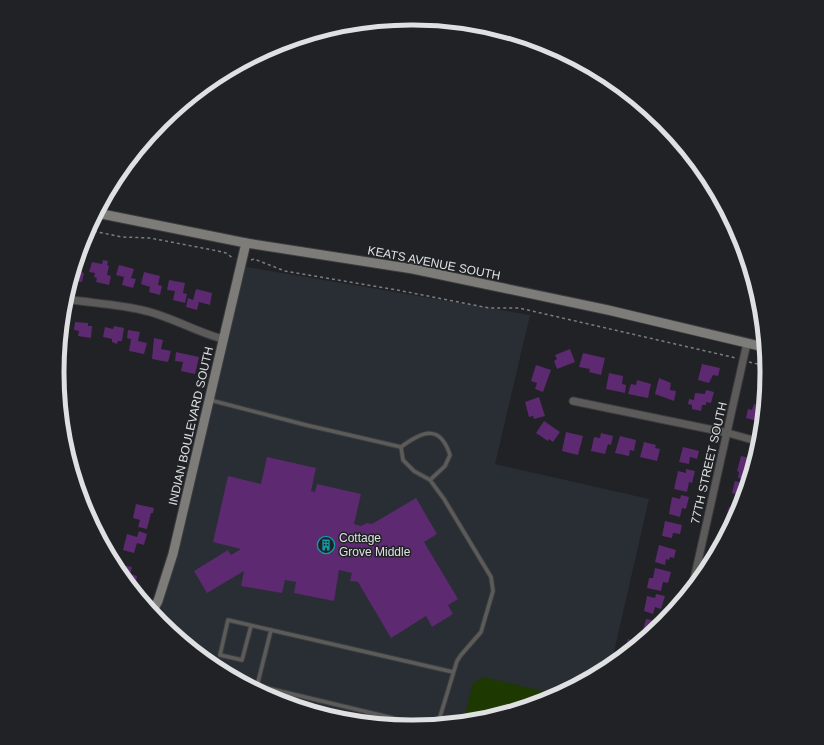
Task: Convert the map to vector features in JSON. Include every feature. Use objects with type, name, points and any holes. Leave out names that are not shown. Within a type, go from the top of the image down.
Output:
[{"type":"main road","name":"KEATS AVENUE SOUTH","points":[[103,214],[246,243],[413,269],[608,310],[759,346]]},
{"type":"main road","name":"INDIAN BOULEVARD SOUTH","points":[[155,606],[173,554],[246,243]]},
{"type":"street","points":[[72,300],[142,310],[196,328],[210,336],[223,339]]},
{"type":"street","name":"77TH STREET SOUTH","points":[[695,574],[747,343]]},
{"type":"street","points":[[573,401],[728,433],[753,440]]},
{"type":"lane","points":[[209,400],[306,425],[401,447],[422,434],[430,433],[440,436],[446,443],[450,455],[445,466],[430,480]]},
{"type":"lane","points":[[401,447],[403,460],[414,471],[430,480],[444,499],[491,577],[493,586],[493,591],[481,632],[460,655],[453,672],[439,719]]},
{"type":"lane","points":[[251,626],[242,660],[220,655],[228,620],[453,672]]},
{"type":"lane","points":[[257,683],[271,630]]},
{"type":"lane","points":[[268,689],[398,719]]},
{"type":"path","points":[[95,231],[122,237],[150,238],[218,251],[242,262],[254,259],[285,271],[490,308],[519,308],[760,364]]},
{"type":"shaded area","points":[[241,266],[530,315],[495,464],[649,499],[613,655],[586,673],[545,694],[524,702],[480,713],[435,719],[389,719],[344,713],[300,702],[258,684],[238,673],[200,648],[183,634],[155,606],[158,601]]},
{"type":"green space","points":[[484,677],[547,692],[524,702],[465,716],[473,683]]},
{"type":"building","points":[[103,260],[108,261],[107,265],[109,266],[107,275],[111,276],[109,285],[96,282],[97,278],[94,277],[95,273],[89,272],[92,262],[102,264]]},
{"type":"building","points":[[82,263],[81,272],[84,273],[82,282],[77,281]]},
{"type":"building","points":[[119,265],[134,269],[131,278],[136,279],[133,288],[122,285],[124,277],[116,275]]},
{"type":"building","points":[[144,272],[160,276],[158,285],[162,286],[160,295],[149,292],[150,287],[141,284]]},
{"type":"building","points":[[169,280],[185,283],[183,293],[187,294],[185,303],[173,300],[175,291],[167,290]]},
{"type":"building","points":[[196,289],[212,293],[210,305],[199,302],[197,310],[186,307],[188,298],[193,300]]},
{"type":"building","points":[[75,322],[88,323],[88,326],[92,326],[91,338],[78,336],[79,331],[74,330]]},
{"type":"building","points":[[114,326],[124,328],[122,341],[118,341],[117,344],[112,342],[112,339],[103,337],[105,327],[113,329]]},
{"type":"building","points":[[128,330],[140,332],[138,341],[147,343],[144,354],[129,351],[131,339],[127,338]]},
{"type":"building","points":[[154,338],[163,340],[161,349],[171,351],[168,362],[152,359]]},
{"type":"building","points":[[570,349],[575,362],[557,369],[554,361],[557,359],[555,355]]},
{"type":"building","points":[[176,352],[199,357],[195,374],[181,371],[183,362],[175,361]]},
{"type":"building","points":[[583,353],[605,358],[601,375],[589,372],[590,369],[579,367]]},
{"type":"building","points":[[702,364],[720,368],[718,376],[713,375],[709,383],[698,380]]},
{"type":"building","points":[[536,365],[551,370],[543,392],[535,389],[537,383],[531,381]]},
{"type":"building","points":[[609,373],[623,376],[622,384],[626,385],[625,393],[606,389]]},
{"type":"building","points":[[659,378],[671,383],[670,390],[676,391],[674,401],[655,394]]},
{"type":"building","points":[[637,380],[651,384],[648,398],[628,394],[631,384],[636,385]]},
{"type":"building","points":[[706,390],[714,392],[711,403],[706,402],[706,405],[702,405],[701,411],[692,409],[692,405],[688,404],[689,399],[694,400],[695,393],[705,394]]},
{"type":"building","points":[[539,397],[545,416],[534,419],[533,416],[529,417],[525,402]]},
{"type":"building","points":[[754,404],[758,405],[756,421],[746,418],[748,409],[752,410]]},
{"type":"building","points":[[544,421],[560,432],[553,442],[549,439],[548,441],[536,433]]},
{"type":"building","points":[[566,432],[583,436],[578,455],[562,451]]},
{"type":"building","points":[[601,433],[613,436],[611,445],[608,444],[605,454],[591,451],[594,437],[600,438]]},
{"type":"building","points":[[620,436],[636,440],[634,451],[630,450],[629,456],[615,453]]},
{"type":"building","points":[[644,442],[656,445],[655,448],[660,449],[657,461],[640,457]]},
{"type":"building","points":[[683,447],[699,451],[697,459],[690,457],[689,464],[679,462]]},
{"type":"building","points":[[741,456],[749,458],[743,479],[738,478],[739,472],[737,471]]},
{"type":"building","name":"Cottage Grove Middle","points":[[267,457],[316,468],[311,491],[315,492],[317,484],[361,494],[354,524],[361,526],[367,523],[372,524],[416,498],[437,534],[424,542],[458,599],[448,605],[453,614],[432,627],[426,616],[391,638],[358,582],[350,581],[352,573],[339,570],[334,601],[294,593],[296,582],[285,580],[282,593],[241,586],[244,571],[207,593],[194,571],[228,550],[231,555],[241,549],[213,542],[228,476],[261,484]]},
{"type":"building","points":[[686,469],[695,471],[692,483],[689,482],[687,492],[674,489],[678,471],[686,473]]},
{"type":"building","points":[[735,481],[741,483],[736,498],[736,494],[732,493]]},
{"type":"building","points":[[681,495],[689,497],[686,509],[682,508],[680,517],[669,514],[672,497],[680,499]]},
{"type":"building","points":[[136,504],[154,508],[153,513],[151,513],[147,529],[138,527],[140,520],[133,518]]},
{"type":"building","points":[[729,507],[732,508],[726,520],[725,520]]},
{"type":"building","points":[[665,521],[682,525],[680,534],[673,533],[672,538],[662,536]]},
{"type":"building","points":[[139,531],[147,534],[144,545],[137,543],[134,553],[123,550],[127,534],[137,537]]},
{"type":"building","points":[[659,545],[676,550],[674,558],[670,557],[669,560],[666,559],[665,565],[655,562]]},
{"type":"building","points":[[122,565],[132,567],[130,574],[137,576],[136,583]]},
{"type":"building","points":[[655,568],[671,572],[668,583],[663,582],[661,591],[647,588],[649,578],[653,578]]},
{"type":"building","points":[[656,594],[665,596],[661,609],[655,607],[653,614],[644,611],[647,596],[655,598]]},
{"type":"building","points":[[646,619],[655,621],[642,633]]},
{"type":"building","points":[[628,639],[633,640],[626,646]]},
{"type":"place","name":"Cottage Grove Middle","points":[[326,545]]}]
